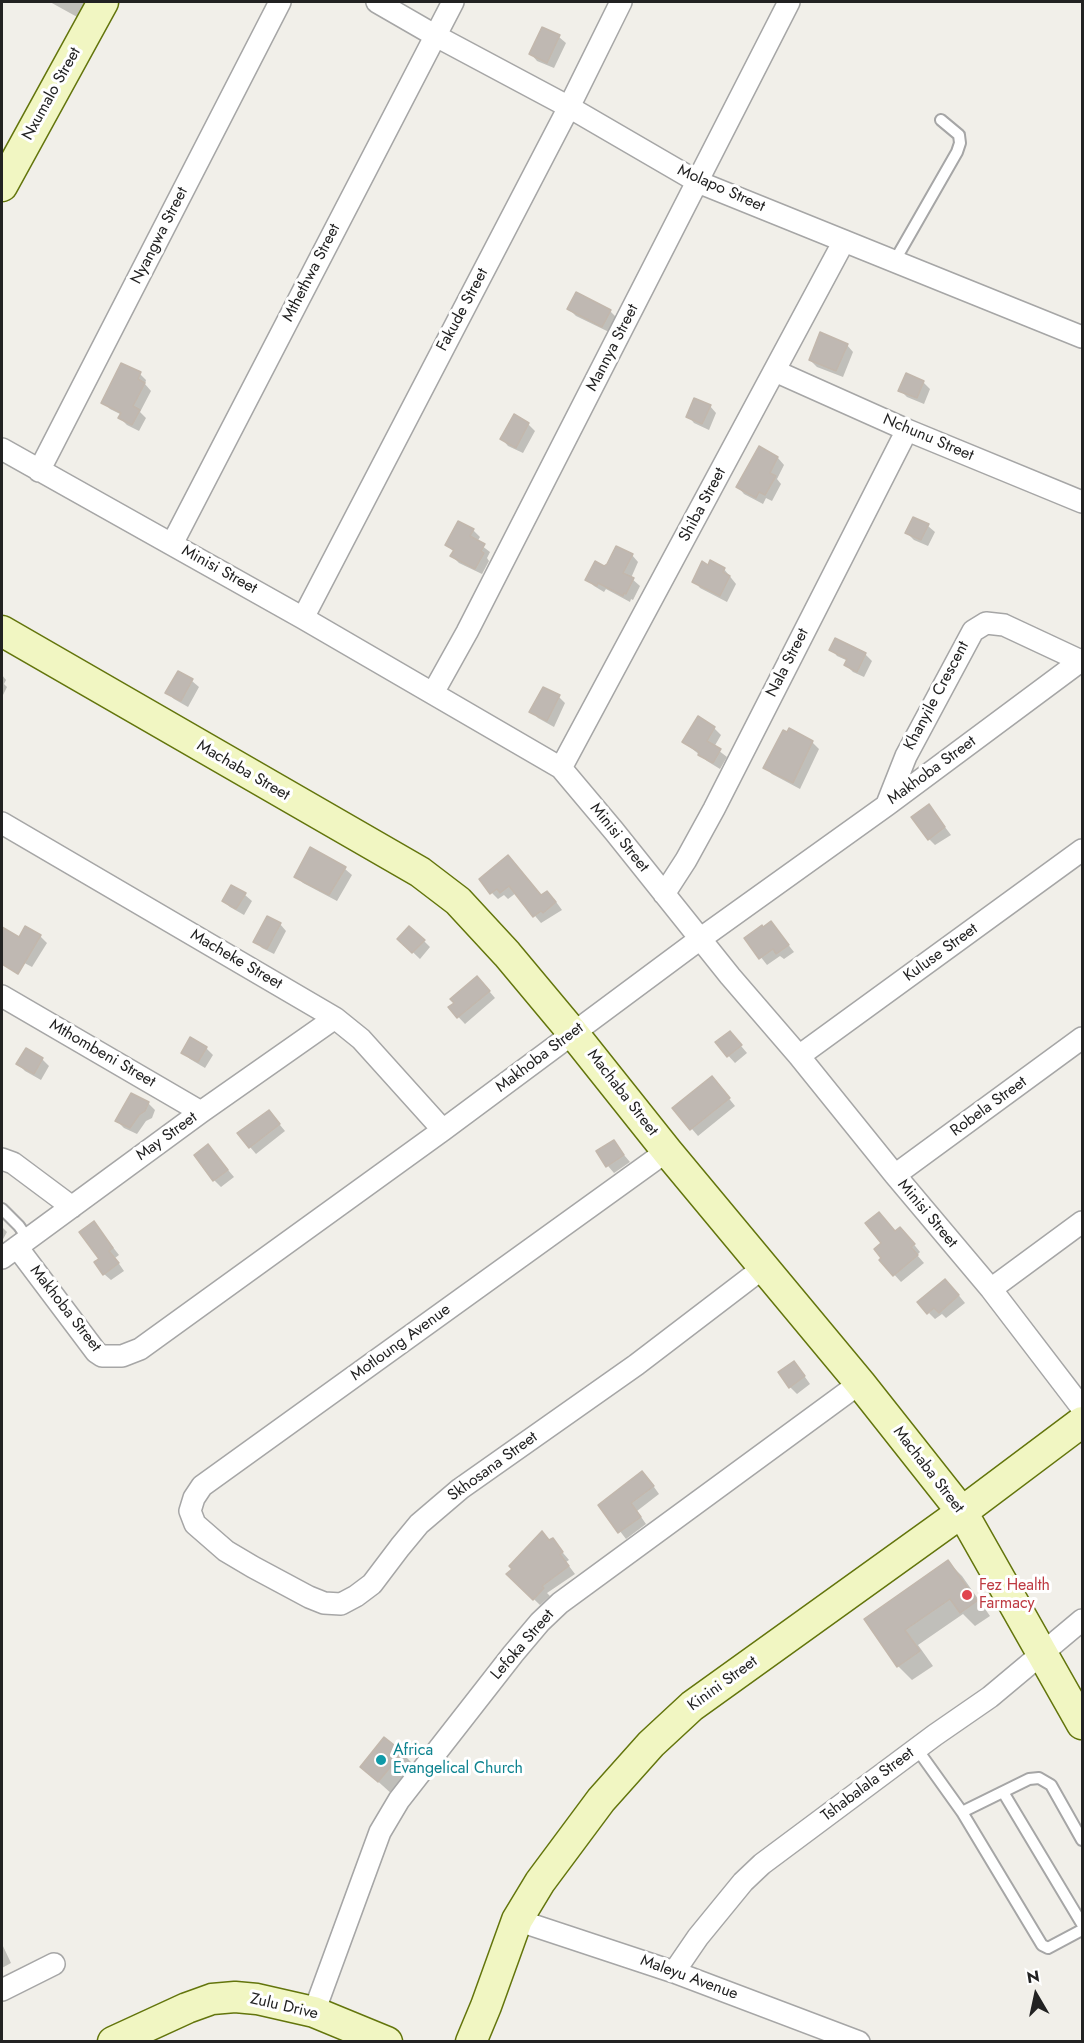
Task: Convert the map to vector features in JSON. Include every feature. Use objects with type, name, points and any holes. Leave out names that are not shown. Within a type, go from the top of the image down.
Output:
[{"type":"street","name":"Nxumalo Street","points":[[2,186],[103,2]]},
{"type":"street","name":"Nyangwa Street","points":[[39,471],[280,2]]},
{"type":"street","name":"Molapo Street","points":[[378,2],[436,36],[569,106],[698,182],[1083,338]]},
{"type":"street","name":"Mthethwa Street","points":[[171,544],[453,2]]},
{"type":"street","name":"Fakude Street","points":[[303,618],[621,2]]},
{"type":"street","name":"Mannya Street","points":[[433,693],[472,622],[789,2]]},
{"type":"street","name":"Shiba Street","points":[[561,768],[844,241]]},
{"type":"street","name":"Nchunu Street","points":[[775,371],[907,430],[1083,502]]},
{"type":"street","name":"Nala Street","points":[[664,894],[714,809],[907,430]]},
{"type":"street","name":"Minisi Street","points":[[2,449],[303,618],[561,768],[991,1289],[1083,1408]]},
{"type":"street","name":"Khanyile Crescent","points":[[887,805],[906,756],[965,642],[973,631],[986,624],[1004,626],[1082,661]]},
{"type":"street","name":"Machaba Street","points":[[2,631],[420,872],[458,901],[507,954],[573,1033],[667,1151],[860,1383],[962,1512],[1083,1724]]},
{"type":"street","name":"Makhoba Street","points":[[16,1248],[96,1352],[102,1356],[122,1356],[141,1349],[1082,661]]},
{"type":"street","name":"Macheke Street","points":[[2,823],[335,1018],[361,1039],[443,1130]]},
{"type":"street","name":"Kuluse Street","points":[[799,1056],[1083,850]]},
{"type":"street","name":"Mthombeni Street","points":[[2,996],[201,1112]]},
{"type":"street","name":"May Street","points":[[16,1248],[201,1112],[335,1018]]},
{"type":"street","name":"Robela Street","points":[[895,1175],[1083,1038]]},
{"type":"street","name":"Motloung Avenue","points":[[226,1551],[195,1524],[190,1510],[202,1486],[667,1151]]},
{"type":"street","points":[[2,1160],[14,1163],[72,1207]]},
{"type":"street","points":[[991,1289],[1083,1222]]},
{"type":"street","name":"Skhosana Street","points":[[226,1551],[309,1597],[324,1603],[341,1604],[372,1584],[419,1524],[460,1489],[636,1365],[763,1268]]},
{"type":"street","name":"Lefoka Street","points":[[314,2012],[380,1832],[399,1800],[534,1630],[560,1603],[860,1383]]},
{"type":"street","name":"Kinini Street","points":[[471,2042],[517,1920],[540,1882],[601,1800],[637,1758],[692,1706],[1083,1422]]},
{"type":"street","name":"Tshabalala Street","points":[[674,1972],[743,1882],[762,1864],[990,1697],[1083,1620]]},
{"type":"street","name":"Maleyu Avenue","points":[[517,1920],[674,1972],[859,2042]]},
{"type":"street","points":[[2,1990],[54,1964]]},
{"type":"street","name":"Zulu Drive","points":[[113,2042],[187,2008],[212,1999],[235,1997],[257,1999],[314,2012],[387,2042]]},
{"type":"lane","points":[[894,262],[960,143],[959,135],[941,120]]},
{"type":"lane","points":[[2,1209],[19,1226],[16,1248]]},
{"type":"lane","points":[[917,1749],[962,1812],[1042,1945],[1048,1948],[1083,1930]]},
{"type":"lane","points":[[962,1812],[1029,1779],[1039,1778],[1051,1785],[1083,1840]]},
{"type":"lane","points":[[1003,1792],[1083,1924]]},
{"type":"building","points":[[542,27],[560,35],[547,63],[529,54]]},
{"type":"building","points":[[576,292],[611,310],[602,327],[567,309]]},
{"type":"building","points":[[820,332],[848,344],[836,371],[809,360]]},
{"type":"building","points":[[121,363],[141,372],[138,379],[145,383],[133,406],[140,410],[132,425],[118,418],[121,413],[101,403]]},
{"type":"building","points":[[906,373],[924,381],[917,398],[898,391]]},
{"type":"building","points":[[694,398],[711,405],[702,424],[686,417]]},
{"type":"building","points":[[514,414],[529,423],[516,448],[500,439]]},
{"type":"building","points":[[759,446],[778,457],[770,473],[776,476],[765,495],[759,492],[756,498],[736,487]]},
{"type":"building","points":[[913,517],[929,524],[921,540],[905,533]]},
{"type":"building","points":[[458,521],[474,529],[470,536],[485,544],[481,551],[484,553],[475,569],[450,556],[454,550],[445,545]]},
{"type":"building","points":[[616,546],[633,554],[623,573],[634,578],[623,596],[598,583],[597,586],[585,580],[595,561],[604,566],[607,564]]},
{"type":"building","points":[[710,560],[725,568],[723,572],[730,576],[720,596],[692,582],[702,561],[708,565]]},
{"type":"building","points":[[835,638],[866,653],[857,672],[844,665],[847,659],[829,650]]},
{"type":"building","points":[[178,671],[193,679],[181,701],[165,693]]},
{"type":"building","points":[[543,687],[560,695],[547,721],[529,712]]},
{"type":"building","points":[[698,716],[715,727],[707,741],[721,749],[713,763],[682,742]]},
{"type":"building","points":[[789,728],[813,741],[793,783],[763,768],[783,730],[787,732]]},
{"type":"building","points":[[929,804],[945,827],[928,840],[911,817]]},
{"type":"building","points":[[310,847],[346,867],[329,895],[294,877]]},
{"type":"building","points":[[508,855],[541,895],[547,891],[556,902],[543,913],[541,911],[533,917],[509,886],[500,893],[497,889],[490,894],[479,879]]},
{"type":"building","points":[[231,885],[246,893],[236,909],[222,901]]},
{"type":"building","points":[[267,916],[281,923],[267,949],[253,942]]},
{"type":"building","points":[[771,921],[789,945],[776,954],[773,949],[759,959],[744,938]]},
{"type":"building","points":[[25,926],[41,935],[18,974],[2,964],[2,927],[19,937]]},
{"type":"building","points":[[409,926],[425,940],[412,953],[397,939]]},
{"type":"building","points":[[477,976],[490,991],[457,1018],[448,1007],[454,1003],[450,999]]},
{"type":"building","points":[[730,1031],[742,1045],[727,1057],[715,1042]]},
{"type":"building","points":[[190,1037],[207,1047],[198,1062],[181,1053]]},
{"type":"building","points":[[26,1048],[43,1058],[34,1074],[16,1064]]},
{"type":"building","points":[[712,1076],[730,1098],[690,1130],[672,1108]]},
{"type":"building","points":[[131,1093],[149,1102],[145,1111],[139,1115],[130,1128],[115,1121]]},
{"type":"building","points":[[269,1110],[280,1124],[249,1148],[237,1133]]},
{"type":"building","points":[[614,1140],[624,1155],[606,1167],[596,1151]]},
{"type":"building","points":[[208,1144],[228,1170],[213,1181],[194,1155]]},
{"type":"building","points":[[879,1212],[895,1231],[900,1227],[915,1244],[911,1247],[918,1255],[893,1276],[879,1260],[881,1258],[874,1249],[881,1243],[865,1223]]},
{"type":"building","points":[[94,1221],[113,1248],[109,1251],[119,1263],[103,1275],[94,1262],[99,1259],[79,1232]]},
{"type":"building","points":[[945,1279],[959,1295],[939,1313],[934,1308],[927,1314],[917,1302]]},
{"type":"building","points":[[794,1361],[805,1376],[789,1388],[778,1372]]},
{"type":"building","points":[[642,1471],[654,1486],[631,1503],[641,1517],[618,1533],[598,1505]]},
{"type":"building","points":[[542,1531],[549,1540],[553,1538],[563,1552],[560,1554],[569,1566],[542,1586],[544,1588],[533,1600],[506,1574],[512,1569],[509,1566]]},
{"type":"building","points":[[948,1560],[977,1601],[960,1613],[950,1599],[905,1630],[920,1651],[897,1667],[864,1619]]},
{"type":"building","name":"Africa Evangelical Church","points":[[384,1737],[403,1752],[378,1782],[360,1767]]},
{"type":"place","name":"Fez Health Farmacy","points":[[967,1595]]},
{"type":"place","name":"Africa Evangelical Church","points":[[381,1760]]}]
